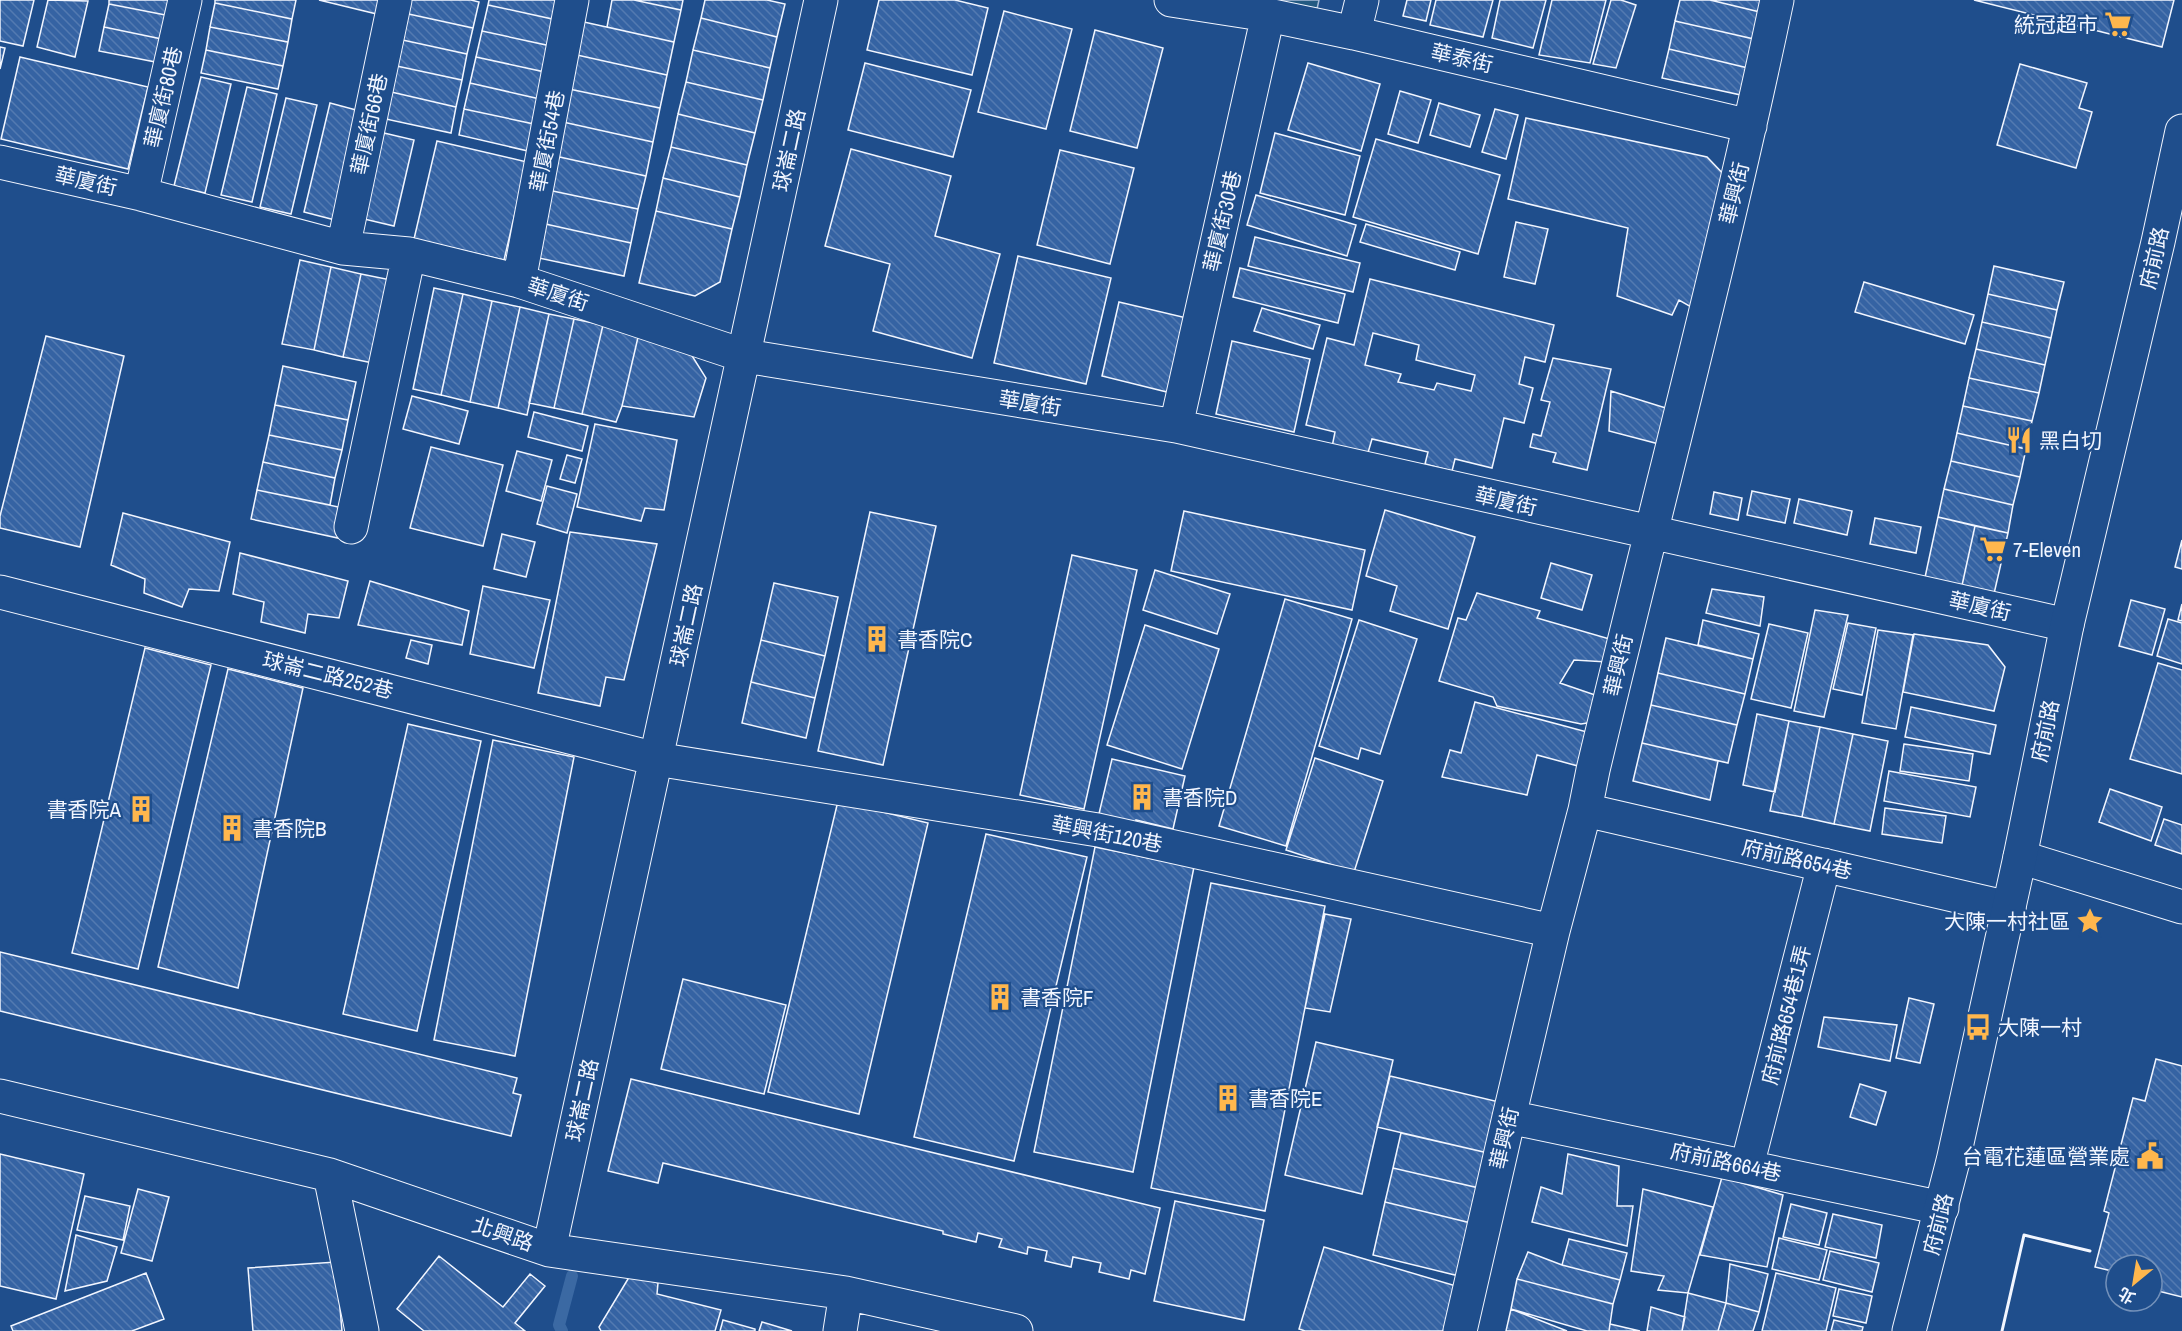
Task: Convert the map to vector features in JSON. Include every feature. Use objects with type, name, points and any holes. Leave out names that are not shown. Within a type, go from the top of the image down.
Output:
[{"type":"street","name":"華廈街80巷","points":[[141,194],[185,0]]},
{"type":"street","name":"華廈街66巷","points":[[343,248],[395,0]]},
{"type":"street","name":"華廈街54巷","points":[[519,281],[572,0]]},
{"type":"street","name":"球崙二路","points":[[549,1250],[821,0]]},
{"type":"street","name":"華泰街","points":[[1171,0],[1268,15],[1354,33],[1750,126]]},
{"type":"street","points":[[1354,33],[1362,0]]},
{"type":"street","name":"華興街","points":[[1460,1331],[1553,931],[1586,810],[1593,770],[1649,533],[1750,126],[1777,0]]},
{"type":"street","name":"華廈街30巷","points":[[1176,426],[1268,15]]},
{"type":"street","name":"府前路","points":[[1909,1331],[1942,1208],[2020,857],[2067,626],[2156,253],[2182,131]]},
{"type":"street","name":"華廈街","points":[[0,162],[141,194],[343,248],[409,254],[519,281],[745,356],[1176,426],[2067,626]]},
{"type":"street","points":[[351,527],[409,254]]},
{"type":"street","name":"球崙二路252巷","points":[[0,592],[656,759]]},
{"type":"street","name":"華興街120巷","points":[[656,759],[1098,830],[1553,931]]},
{"type":"street","name":"府前路654巷","points":[[1586,810],[2009,908]]},
{"type":"street","points":[[2020,857],[2182,907]]},
{"type":"street","name":"府前路654巷1弄","points":[[1747,1166],[1824,865]]},
{"type":"street","name":"北興路","points":[[0,1096],[330,1175],[549,1250],[846,1293],[1016,1331]]},
{"type":"street","name":"府前路664巷","points":[[1509,1117],[1942,1208]]},
{"type":"street","points":[[330,1175],[362,1331]]},
{"type":"street","points":[[840,1331],[846,1293]]},
{"type":"shaded area","points":[[1238,0],[1319,0],[1315,18]]},
{"type":"building","points":[[0,0],[34,0],[23,46],[0,41]]},
{"type":"building","points":[[48,0],[88,1],[75,57],[37,47]]},
{"type":"building","points":[[109,0],[189,0],[186,19],[109,4]]},
{"type":"building","points":[[215,0],[296,0],[292,19],[215,3]]},
{"type":"building","points":[[319,0],[389,0],[385,16]]},
{"type":"building","points":[[406,0],[479,2],[473,28],[404,13]]},
{"type":"building","points":[[489,0],[561,0],[557,20],[488,5]]},
{"type":"building","points":[[612,0],[634,0],[681,10],[674,42],[607,27]]},
{"type":"building","points":[[634,0],[683,0],[681,10]]},
{"type":"building","points":[[705,0],[767,0],[785,4],[777,37],[701,18]]},
{"type":"building","points":[[879,0],[955,0],[988,8],[972,75],[867,50]]},
{"type":"building","points":[[1407,0],[1431,0],[1426,21],[1403,16]]},
{"type":"building","points":[[1436,0],[1493,0],[1483,37],[1430,25]]},
{"type":"building","points":[[1500,0],[1546,0],[1533,48],[1492,38]]},
{"type":"building","points":[[1552,0],[1606,0],[1590,63],[1539,55]]},
{"type":"building","points":[[1611,0],[1621,0],[1636,5],[1616,68],[1593,64]]},
{"type":"building","points":[[1680,0],[1710,0],[1760,12],[1754,39],[1675,21]]},
{"type":"building","points":[[1710,0],[1763,0],[1760,12]]},
{"type":"building","name":"統冠超市","points":[[1974,0],[2174,0],[2162,47]]},
{"type":"building","points":[[215,3],[292,19],[288,42],[210,27]]},
{"type":"building","points":[[109,4],[186,19],[181,43],[104,27]]},
{"type":"building","points":[[488,5],[557,20],[551,46],[482,31]]},
{"type":"building","points":[[1004,11],[1072,29],[1046,129],[978,112]]},
{"type":"building","points":[[404,13],[473,28],[467,54],[398,39]]},
{"type":"building","points":[[701,18],[777,37],[770,68],[693,50]]},
{"type":"building","points":[[1675,21],[1754,39],[1748,68],[1669,49]]},
{"type":"building","points":[[584,22],[674,42],[667,75],[577,55]]},
{"type":"building","points":[[104,27],[181,43],[176,66],[99,51]]},
{"type":"building","points":[[210,27],[288,42],[283,66],[206,50]]},
{"type":"building","points":[[1095,30],[1163,48],[1137,148],[1070,131]]},
{"type":"building","points":[[482,31],[551,46],[545,72],[476,57]]},
{"type":"building","points":[[398,39],[467,54],[462,80],[392,65]]},
{"type":"building","points":[[0,47],[5,48],[0,69]]},
{"type":"building","points":[[1669,49],[1748,68],[1741,95],[1662,78]]},
{"type":"building","points":[[206,50],[283,66],[278,89],[201,73]]},
{"type":"building","points":[[693,50],[770,68],[763,100],[686,82]]},
{"type":"building","points":[[577,55],[667,75],[660,108],[569,89]]},
{"type":"building","points":[[20,57],[148,87],[128,169],[1,139]]},
{"type":"building","points":[[476,57],[545,72],[540,99],[470,83]]},
{"type":"building","points":[[865,63],[971,90],[953,157],[848,130]]},
{"type":"building","points":[[1308,63],[1380,84],[1361,151],[1288,130]]},
{"type":"building","points":[[2020,64],[2087,83],[2079,108],[2092,112],[2076,168],[1997,145]]},
{"type":"building","points":[[392,65],[462,80],[456,107],[387,91]]},
{"type":"building","points":[[201,77],[231,84],[205,193],[174,186]]},
{"type":"building","points":[[686,82],[763,100],[755,133],[678,114]]},
{"type":"building","points":[[470,83],[540,99],[534,124],[464,109]]},
{"type":"building","points":[[247,87],[277,94],[252,202],[221,195]]},
{"type":"building","points":[[569,89],[660,108],[653,142],[563,122]]},
{"type":"building","points":[[387,91],[456,107],[451,133],[381,118]]},
{"type":"building","points":[[1400,91],[1431,100],[1418,143],[1388,134]]},
{"type":"building","points":[[286,98],[317,105],[291,214],[260,207]]},
{"type":"building","points":[[330,103],[360,111],[335,220],[304,212]]},
{"type":"building","points":[[1439,103],[1480,115],[1470,147],[1430,135]]},
{"type":"building","points":[[464,109],[534,124],[528,151],[459,135]]},
{"type":"building","points":[[1495,109],[1518,115],[1506,159],[1482,152]]},
{"type":"building","points":[[678,114],[755,133],[747,165],[671,147]]},
{"type":"building","points":[[1526,118],[1707,157],[1730,181],[1691,307],[1679,300],[1672,315],[1617,296],[1628,228],[1508,199]]},
{"type":"building","points":[[563,122],[653,142],[646,176],[555,156]]},
{"type":"building","points":[[384,133],[414,140],[394,226],[364,219]]},
{"type":"building","points":[[1275,133],[1360,156],[1345,215],[1260,193]]},
{"type":"building","points":[[1376,139],[1500,175],[1478,254],[1353,217]]},
{"type":"building","points":[[437,141],[527,162],[504,260],[414,239]]},
{"type":"building","points":[[671,147],[747,165],[740,197],[663,178]]},
{"type":"building","points":[[851,149],[951,176],[935,236],[1000,254],[972,358],[873,331],[890,264],[825,246]]},
{"type":"building","points":[[1060,150],[1134,168],[1110,264],[1037,245]]},
{"type":"building","points":[[555,156],[646,176],[638,209],[548,190]]},
{"type":"building","points":[[663,178],[740,197],[732,229],[656,211]]},
{"type":"building","points":[[548,190],[638,209],[631,243],[541,223]]},
{"type":"building","points":[[1256,195],[1356,225],[1347,256],[1247,225]]},
{"type":"building","points":[[656,211],[732,229],[720,282],[695,296],[639,283]]},
{"type":"building","points":[[1516,222],[1548,229],[1535,284],[1504,277]]},
{"type":"building","points":[[541,223],[631,243],[624,276],[534,257]]},
{"type":"building","points":[[1366,224],[1460,252],[1455,270],[1360,242]]},
{"type":"building","points":[[1255,237],[1360,263],[1353,292],[1248,266]]},
{"type":"building","points":[[1018,256],[1111,278],[1086,384],[994,363]]},
{"type":"building","points":[[300,260],[331,267],[314,350],[282,344]]},
{"type":"building","points":[[1994,266],[2064,282],[2057,310],[1988,294]]},
{"type":"building","points":[[331,267],[361,274],[343,357],[314,350]]},
{"type":"building","points":[[1240,268],[1345,294],[1338,323],[1233,297]]},
{"type":"building","points":[[361,274],[396,281],[378,364],[343,357]]},
{"type":"building","points":[[1370,279],[1554,325],[1545,362],[1525,357],[1519,384],[1533,388],[1524,423],[1504,418],[1492,468],[1455,459],[1452,471],[1425,464],[1428,452],[1372,439],[1367,456],[1332,447],[1335,432],[1306,425],[1327,338],[1354,345]],"holes":[[[1373,333],[1419,345],[1416,360],[1475,375],[1471,391],[1437,383],[1434,390],[1398,382],[1401,374],[1365,365]]]},
{"type":"building","points":[[1864,282],[1974,315],[1965,344],[1855,312]]},
{"type":"building","points":[[434,288],[463,294],[441,395],[413,389]]},
{"type":"building","points":[[463,294],[492,301],[470,402],[441,395]]},
{"type":"building","points":[[1988,294],[2057,310],[2051,338],[1982,322]]},
{"type":"building","points":[[492,301],[520,307],[498,408],[470,402]]},
{"type":"building","points":[[1119,302],[1191,319],[1175,394],[1102,376]]},
{"type":"building","points":[[520,307],[549,314],[527,415],[498,408]]},
{"type":"building","points":[[1262,308],[1320,325],[1313,349],[1254,331]]},
{"type":"building","points":[[549,314],[574,319],[554,408],[529,403]]},
{"type":"building","points":[[574,319],[603,325],[582,414],[554,408]]},
{"type":"building","points":[[1982,322],[2051,338],[2045,365],[1976,349]]},
{"type":"building","points":[[603,325],[639,333],[622,406],[616,422],[582,414]]},
{"type":"building","points":[[639,333],[684,343],[706,378],[694,417],[622,406]]},
{"type":"building","points":[[46,336],[124,356],[80,547],[0,528],[0,516]]},
{"type":"building","points":[[1232,341],[1310,359],[1294,432],[1216,414]]},
{"type":"building","points":[[1976,349],[2045,365],[2039,393],[1969,378]]},
{"type":"building","points":[[1553,358],[1611,369],[1587,470],[1553,462],[1556,453],[1530,447],[1533,434],[1541,436],[1550,402],[1541,400]]},
{"type":"building","points":[[283,366],[356,382],[348,420],[275,405]]},
{"type":"building","points":[[1969,378],[2039,393],[2032,421],[1963,406]]},
{"type":"building","points":[[1611,391],[1669,409],[1659,444],[1609,431]]},
{"type":"building","points":[[412,396],[468,411],[459,444],[403,429]]},
{"type":"building","points":[[275,405],[348,420],[342,450],[269,435]]},
{"type":"building","points":[[1963,406],[2032,421],[2026,449],[1957,433]]},
{"type":"building","points":[[534,412],[588,426],[582,451],[528,437]]},
{"type":"building","points":[[595,424],[677,440],[664,510],[645,508],[641,521],[577,507]]},
{"type":"building","points":[[1957,433],[2026,449],[2020,477],[1951,461]]},
{"type":"building","points":[[269,435],[342,450],[335,478],[263,462]]},
{"type":"building","points":[[431,447],[503,465],[483,546],[410,528]]},
{"type":"building","points":[[517,451],[552,460],[541,501],[506,491]]},
{"type":"building","points":[[567,455],[582,459],[575,483],[560,479]]},
{"type":"building","points":[[1951,461],[2020,477],[2013,505],[1944,489]]},
{"type":"building","points":[[263,462],[335,478],[330,505],[257,490]]},
{"type":"building","points":[[547,486],[577,494],[567,533],[537,524]]},
{"type":"building","points":[[1944,489],[2013,505],[2008,533],[1938,517]]},
{"type":"building","points":[[257,490],[353,510],[347,540],[251,519]]},
{"type":"building","points":[[1752,491],[1790,499],[1785,523],[1747,515]]},
{"type":"building","points":[[1714,492],[1742,498],[1738,520],[1710,514]]},
{"type":"building","points":[[1799,499],[1852,511],[1847,535],[1794,523]]},
{"type":"building","points":[[1385,510],[1475,537],[1448,629],[1390,611],[1397,586],[1366,576]]},
{"type":"building","points":[[1184,511],[1365,550],[1352,610],[1171,571]]},
{"type":"building","name":"書香院C","points":[[870,512],[936,526],[883,765],[818,751]]},
{"type":"building","points":[[123,513],[230,542],[219,591],[189,589],[182,607],[144,593],[145,579],[111,565]]},
{"type":"building","points":[[1938,517],[1975,526],[1961,590],[1924,582]]},
{"type":"building","points":[[1875,518],[1921,527],[1916,553],[1870,544]]},
{"type":"building","points":[[1975,526],[2008,533],[1993,598],[1961,590]]},
{"type":"building","points":[[570,532],[657,544],[624,680],[606,677],[600,706],[538,693]]},
{"type":"building","points":[[502,534],[535,542],[526,577],[494,569]]},
{"type":"building","points":[[2182,540],[2182,569],[2175,567]]},
{"type":"building","points":[[240,553],[348,581],[339,618],[308,614],[305,633],[261,622],[264,602],[233,594]]},
{"type":"building","points":[[1072,555],[1137,570],[1084,809],[1020,795]]},
{"type":"building","points":[[1551,563],[1592,575],[1582,610],[1541,598]]},
{"type":"building","points":[[1155,570],[1230,594],[1217,634],[1143,610]]},
{"type":"building","points":[[370,581],[469,611],[462,645],[358,625]]},
{"type":"building","points":[[774,583],[838,597],[825,656],[761,640]]},
{"type":"building","points":[[483,586],[550,600],[534,668],[470,654]]},
{"type":"building","points":[[1712,589],[1764,597],[1760,626],[1706,613]]},
{"type":"building","points":[[1477,593],[1540,611],[1537,618],[1613,640],[1607,662],[1574,660],[1560,683],[1598,696],[1593,722],[1581,724],[1497,706],[1493,697],[1439,681],[1458,618],[1466,620]]},
{"type":"building","points":[[1285,599],[1352,619],[1286,846],[1219,826]]},
{"type":"building","points":[[2131,600],[2165,609],[2152,655],[2119,646]]},
{"type":"building","points":[[2182,604],[2182,621],[2178,620]]},
{"type":"building","points":[[1815,610],[1848,615],[1824,717],[1794,711]]},
{"type":"building","points":[[2168,619],[2182,623],[2182,664],[2157,656]]},
{"type":"building","points":[[1359,620],[1417,639],[1380,754],[1361,748],[1358,759],[1319,746]]},
{"type":"building","points":[[1703,620],[1759,634],[1753,659],[1698,645]]},
{"type":"building","points":[[1848,623],[1876,628],[1862,695],[1833,689]]},
{"type":"building","points":[[1769,624],[1808,633],[1791,708],[1751,699]]},
{"type":"building","points":[[1145,625],[1219,649],[1182,769],[1107,745]]},
{"type":"building","points":[[1878,630],[1913,635],[1896,729],[1862,723]]},
{"type":"building","points":[[1914,634],[1988,645],[2005,667],[1994,711],[1903,692]]},
{"type":"building","points":[[1666,638],[1753,659],[1745,694],[1658,673]]},
{"type":"building","points":[[411,640],[432,645],[428,664],[406,658]]},
{"type":"building","points":[[761,640],[825,656],[815,698],[751,682]]},
{"type":"building","name":"書香院A","points":[[145,648],[211,665],[138,969],[72,953]]},
{"type":"building","points":[[2158,663],[2182,670],[2182,774],[2130,759]]},
{"type":"building","name":"書香院B","points":[[228,669],[303,688],[238,988],[158,967]]},
{"type":"building","points":[[1658,673],[1745,694],[1737,725],[1651,705]]},
{"type":"building","points":[[751,682],[815,698],[806,738],[742,723]]},
{"type":"building","points":[[1475,702],[1587,732],[1578,766],[1537,755],[1527,795],[1442,777],[1450,750],[1461,753]]},
{"type":"building","points":[[1651,705],[1737,725],[1728,763],[1642,743]]},
{"type":"building","points":[[1911,707],[1996,725],[1990,754],[1905,737]]},
{"type":"building","points":[[1757,714],[1789,721],[1775,792],[1743,785]]},
{"type":"building","points":[[1789,721],[1820,727],[1802,817],[1770,811]]},
{"type":"building","name":"書香院B","points":[[408,724],[481,741],[417,1031],[343,1014]]},
{"type":"building","points":[[1820,727],[1853,734],[1834,824],[1802,817]]},
{"type":"building","points":[[1853,734],[1888,741],[1870,831],[1834,824]]},
{"type":"building","points":[[493,740],[574,757],[515,1056],[434,1040]]},
{"type":"building","points":[[1642,743],[1718,761],[1710,800],[1633,781]]},
{"type":"building","points":[[1904,744],[1973,754],[1969,781],[1900,771]]},
{"type":"building","points":[[1315,758],[1383,781],[1354,872],[1286,850]]},
{"type":"building","name":"書香院D","points":[[1112,759],[1185,776],[1173,829],[1136,820],[1135,826],[1098,818]]},
{"type":"building","points":[[1889,771],[1976,787],[1970,817],[1884,801]]},
{"type":"building","points":[[2110,789],[2162,807],[2151,841],[2099,822]]},
{"type":"building","points":[[838,801],[928,823],[859,1114],[768,1092]]},
{"type":"building","points":[[1885,808],[1946,816],[1942,843],[1882,834]]},
{"type":"building","points":[[2164,819],[2182,825],[2182,854],[2155,845]]},
{"type":"building","name":"書香院F","points":[[986,834],[1087,857],[1014,1161],[914,1137]]},
{"type":"building","points":[[1095,847],[1194,867],[1133,1172],[1034,1152]]},
{"type":"building","name":"書香院E","points":[[1211,883],[1325,906],[1265,1211],[1151,1188]]},
{"type":"building","points":[[1325,914],[1351,919],[1330,1012],[1305,1008]]},
{"type":"building","points":[[0,952],[517,1078],[513,1093],[521,1095],[511,1136],[0,1011]]},
{"type":"building","points":[[683,979],[786,1005],[764,1094],[661,1069]]},
{"type":"building","points":[[1909,998],[1934,1004],[1920,1063],[1896,1058]]},
{"type":"building","points":[[1824,1017],[1897,1025],[1890,1061],[1818,1047]]},
{"type":"building","points":[[1316,1042],[1393,1060],[1362,1194],[1285,1175]]},
{"type":"building","name":"台電花蓮區營業處","points":[[2156,1059],[2182,1066],[2182,1297],[2164,1292],[2164,1253],[2104,1253],[2104,1269],[2095,1267],[2109,1213],[2104,1211],[2133,1098],[2145,1101]]},
{"type":"building","points":[[1390,1076],[1499,1102],[1488,1153],[1377,1127]]},
{"type":"building","points":[[631,1079],[1160,1208],[1145,1274],[1131,1270],[1129,1279],[1099,1272],[1101,1263],[1073,1257],[1071,1267],[1045,1261],[1047,1251],[1028,1247],[1027,1254],[999,1247],[1002,1239],[978,1233],[976,1242],[943,1234],[943,1231],[663,1163],[658,1183],[608,1171]]},
{"type":"building","points":[[1860,1084],[1886,1092],[1876,1125],[1850,1117]]},
{"type":"building","points":[[1401,1133],[1488,1153],[1479,1188],[1393,1168]]},
{"type":"building","points":[[0,1154],[84,1174],[56,1299],[0,1286]]},
{"type":"building","points":[[1568,1154],[1619,1166],[1617,1206],[1633,1206],[1627,1246],[1532,1222],[1541,1187],[1562,1194]]},
{"type":"building","points":[[1393,1168],[1479,1188],[1471,1223],[1385,1202]]},
{"type":"building","points":[[1722,1177],[1783,1195],[1767,1267],[1700,1255]]},
{"type":"building","points":[[138,1189],[169,1197],[152,1261],[121,1253]]},
{"type":"building","points":[[1643,1189],[1713,1207],[1688,1293],[1658,1290],[1664,1276],[1631,1271]]},
{"type":"building","points":[[85,1196],[130,1206],[123,1240],[77,1230]]},
{"type":"building","points":[[1175,1201],[1264,1220],[1244,1320],[1154,1301]]},
{"type":"building","points":[[1385,1202],[1471,1223],[1459,1276],[1373,1255]]},
{"type":"building","points":[[1791,1204],[1827,1213],[1819,1245],[1783,1237]]},
{"type":"building","points":[[1833,1214],[1882,1225],[1876,1258],[1825,1247]]},
{"type":"building","points":[[76,1235],[117,1247],[107,1281],[65,1291]]},
{"type":"building","points":[[1779,1238],[1827,1250],[1819,1280],[1772,1269]]},
{"type":"building","points":[[1569,1239],[1627,1253],[1620,1280],[1562,1265]]},
{"type":"building","points":[[1324,1247],[1456,1286],[1443,1331],[1305,1331],[1299,1329]]},
{"type":"building","points":[[1830,1251],[1879,1263],[1872,1292],[1823,1280]]},
{"type":"building","points":[[1528,1252],[1562,1265],[1620,1280],[1613,1304],[1517,1279]]},
{"type":"building","points":[[439,1256],[503,1307],[530,1274],[545,1286],[515,1323],[525,1331],[424,1331],[397,1309]]},
{"type":"building","points":[[336,1262],[342,1331],[253,1331],[248,1268]]},
{"type":"building","points":[[1730,1264],[1768,1274],[1759,1312],[1726,1303]]},
{"type":"building","points":[[146,1273],[164,1319],[132,1331],[13,1331],[11,1326]]},
{"type":"building","points":[[1776,1273],[1836,1288],[1826,1331],[1762,1331]]},
{"type":"building","points":[[631,1274],[658,1283],[657,1294],[721,1310],[715,1331],[601,1331],[599,1327]]},
{"type":"building","points":[[1517,1279],[1613,1304],[1609,1331],[1587,1331],[1511,1309]]},
{"type":"building","points":[[1839,1289],[1872,1296],[1866,1323],[1833,1316]]},
{"type":"building","points":[[1688,1293],[1726,1303],[1718,1331],[1682,1331]]},
{"type":"building","points":[[1726,1303],[1759,1312],[1753,1331],[1718,1331]]},
{"type":"building","points":[[1651,1307],[1685,1317],[1682,1331],[1647,1331]]},
{"type":"building","points":[[1511,1309],[1567,1331],[1506,1331]]},
{"type":"building","points":[[723,1320],[755,1329],[755,1331],[720,1331]]},
{"type":"building","points":[[1834,1320],[1863,1327],[1862,1331],[1831,1331]]},
{"type":"building","points":[[762,1322],[792,1331],[759,1331]]},
{"type":"building","points":[[1610,1324],[1640,1331],[1609,1331]]},
{"type":"waterway","points":[[562,1331],[559,1325],[572,1276]]},
{"type":"wall","points":[[2002,1331],[2024,1235],[2090,1251]]},
{"type":"place","name":"統冠超市","points":[[2118,24]]},
{"type":"place","name":"黑白切","points":[[2019,440]]},
{"type":"place","name":"7-Eleven","points":[[1993,549]]},
{"type":"place","name":"書香院C","points":[[877,639]]},
{"type":"place","name":"書香院D","points":[[1142,797]]},
{"type":"place","name":"書香院A","points":[[141,809]]},
{"type":"place","name":"書香院B","points":[[232,828]]},
{"type":"place","name":"大陳一村社區","points":[[2090,921]]},
{"type":"place","name":"書香院F","points":[[1000,997]]},
{"type":"place","name":"大陳一村","points":[[1978,1027]]},
{"type":"place","name":"書香院E","points":[[1228,1098]]},
{"type":"place","name":"台電花蓮區營業處","points":[[2150,1156]]}]
